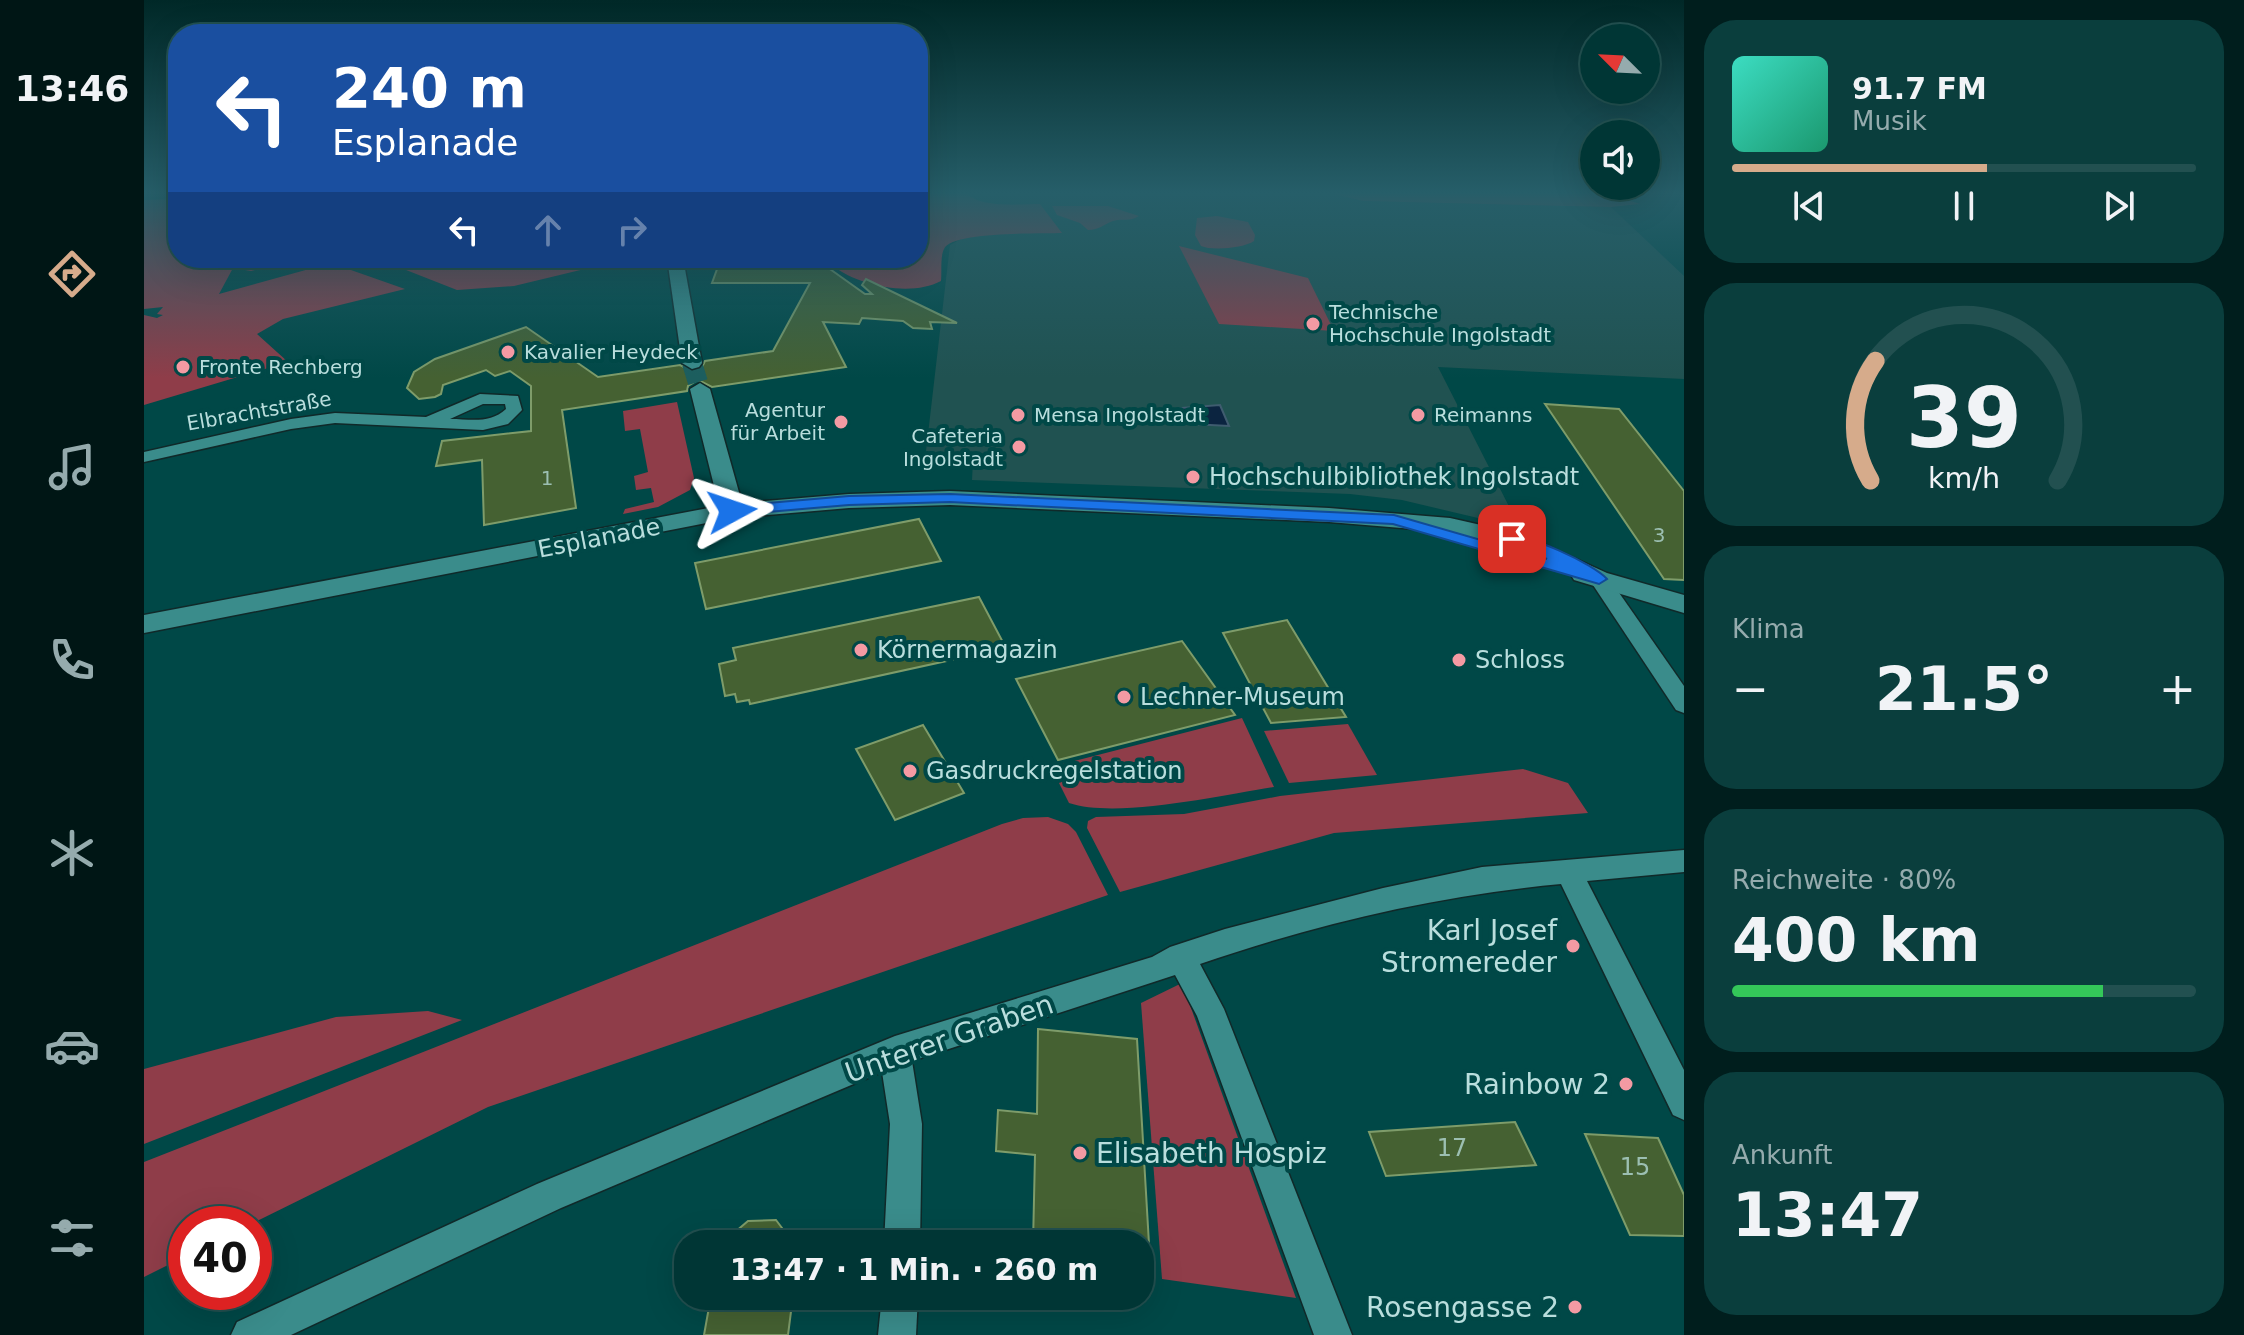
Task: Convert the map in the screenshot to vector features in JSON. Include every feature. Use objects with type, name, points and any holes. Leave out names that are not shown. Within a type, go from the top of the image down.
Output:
[{"type":"street","points":[[677,268],[692,363]]},
{"type":"street","points":[[700,389],[732,511]]},
{"type":"street","name":"Elbrachtstraße","points":[[144,457],[291,424],[335,418],[431,421]]},
{"type":"street","name":"Esplanade","points":[[144,624],[732,511],[849,501],[950,498],[1394,520],[1684,604]]},
{"type":"street","points":[[1599,579],[1684,704]]},
{"type":"street","name":"Unterer Graben","points":[[250,1335],[549,1196],[895,1051],[1159,969],[1180,957],[1225,942],[1383,900],[1482,879],[1684,861]]},
{"type":"street","points":[[1569,872],[1684,1104]]},
{"type":"street","points":[[1180,957],[1209,1009],[1333,1335]]},
{"type":"street","points":[[895,1051],[906,1124],[902,1230]]},
{"type":"street","points":[[897,1335],[899,1310]]},
{"type":"shaded area","points":[[144,253],[168,253],[168,268],[233,268],[219,294],[313,268],[345,268],[405,289],[283,319],[257,334],[288,362],[144,405],[144,315],[157,318],[163,315],[157,314],[163,307],[144,309]]},
{"type":"shaded area","points":[[928,253],[943,253],[941,281],[929,286],[886,287],[836,268],[928,268]]},
{"type":"shaded area","name":"Technische Hochschule Ingolstadt","points":[[949,253],[1660,253],[1684,276],[1684,379],[1438,367],[1520,528],[1402,500],[1350,494],[972,480],[973,461],[925,460]]},
{"type":"shaded area","points":[[1183,253],[1208,253],[1308,278],[1334,331],[1219,324]]},
{"type":"shaded area","points":[[233,268],[263,268],[251,271]]},
{"type":"shaded area","points":[[401,268],[589,268],[514,286],[457,290]]},
{"type":"shaded area","points":[[677,402],[694,478],[690,490],[658,507],[623,514],[625,509],[654,502],[651,488],[636,490],[634,476],[648,472],[640,429],[625,431],[623,411]]},
{"type":"shaded area","points":[[1220,405],[1229,426],[1191,424],[1180,408]]},
{"type":"shaded area","points":[[1242,718],[1274,787],[1170,804],[1089,807],[1069,803],[1051,767]]},
{"type":"shaded area","points":[[1348,724],[1377,775],[1289,783],[1264,731]]},
{"type":"shaded area","points":[[1523,769],[1568,783],[1588,813],[1334,833],[1120,892],[1087,828],[1088,821],[1096,817],[1184,814],[1280,796]]},
{"type":"shaded area","points":[[1048,817],[1068,824],[1076,832],[1108,895],[488,1107],[272,1214],[272,1206],[168,1206],[168,1265],[144,1277],[144,1162],[1023,818]]},
{"type":"shaded area","points":[[1182,983],[1296,1298],[1162,1279],[1141,1003]]},
{"type":"shaded area","points":[[428,1011],[462,1020],[144,1144],[144,1069],[336,1017]]},
{"type":"building","name":"Kavalier Heydeck","points":[[717,268],[828,268],[865,294],[872,294],[862,285],[866,279],[957,323],[930,322],[932,329],[913,328],[903,321],[862,318],[859,324],[823,322],[846,367],[712,387],[698,380],[688,386],[687,391],[562,410],[576,508],[484,525],[482,460],[436,466],[442,441],[531,431],[531,386],[510,371],[495,376],[486,370],[443,385],[441,394],[435,397],[419,399],[407,388],[414,372],[435,359],[526,327],[598,377],[680,365],[693,372],[701,369],[705,361],[773,351],[810,283],[712,283]]},
{"type":"building","points":[[1545,404],[1619,409],[1684,491],[1684,580],[1664,579]]},
{"type":"building","name":"Körnermagazin","points":[[919,519],[941,561],[706,609],[695,563]]},
{"type":"building","name":"Körnermagazin","points":[[979,597],[1006,648],[750,704],[749,700],[737,702],[735,694],[725,696],[719,664],[736,660],[733,648]]},
{"type":"building","points":[[1287,620],[1346,717],[1271,723],[1223,633]]},
{"type":"building","name":"Lechner-Museum","points":[[1182,641],[1235,715],[1058,760],[1016,679]]},
{"type":"building","name":"Gasdruckregelstation","points":[[923,725],[964,793],[895,820],[856,749]]},
{"type":"building","name":"Elisabeth Hospiz","points":[[1038,1029],[1137,1039],[1148,1230],[1033,1230],[1035,1155],[996,1151],[998,1110],[1037,1114]]},
{"type":"building","points":[[1515,1122],[1536,1165],[1386,1176],[1369,1132]]},
{"type":"building","points":[[1585,1134],[1658,1138],[1684,1195],[1684,1236],[1630,1235]]},
{"type":"building","points":[[776,1220],[784,1230],[737,1230],[748,1221]]},
{"type":"building","points":[[708,1310],[791,1310],[788,1335],[704,1335]]},
{"type":"tunnel","points":[[692,363],[700,389]]},
{"type":"place","name":"Technische Hochschule Ingolstadt","points":[[1313,324]]},
{"type":"place","name":"Kavalier Heydeck","points":[[508,352]]},
{"type":"place","name":"Fronte Rechberg","points":[[183,367]]},
{"type":"place","name":"Mensa Ingolstadt","points":[[1018,415]]},
{"type":"place","name":"Reimanns","points":[[1418,415]]},
{"type":"place","name":"Agentur für Arbeit","points":[[841,422]]},
{"type":"place","name":"Cafeteria Ingolstadt","points":[[1019,447]]},
{"type":"place","name":"Hochschulbibliothek Ingolstadt","points":[[1193,477]]},
{"type":"place","name":"Körnermagazin","points":[[861,650]]},
{"type":"place","name":"Schloss","points":[[1459,660]]},
{"type":"place","name":"Lechner-Museum","points":[[1124,697]]},
{"type":"place","name":"Gasdruckregelstation","points":[[910,771]]},
{"type":"place","name":"Karl Josef Stromereder","points":[[1573,946]]},
{"type":"place","name":"Rainbow 2","points":[[1626,1084]]},
{"type":"place","name":"Elisabeth Hospiz","points":[[1080,1153]]},
{"type":"place","name":"Rosengasse 2","points":[[1575,1307]]},
{"type":"route","points":[[732,511],[849,501],[950,498],[1394,520],[1599,579],[1512,539]]}]
